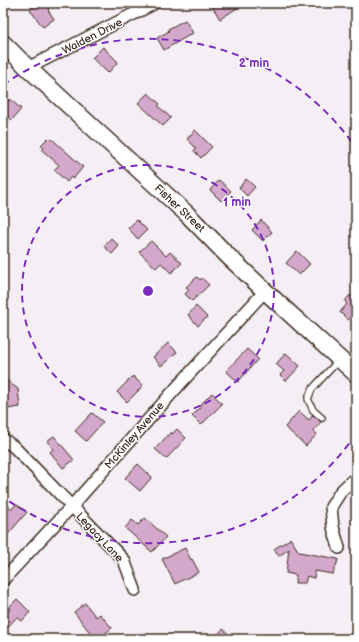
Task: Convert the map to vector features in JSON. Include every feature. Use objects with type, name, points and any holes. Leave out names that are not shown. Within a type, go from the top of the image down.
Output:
[{"type":"main road","name":"Fisher Street","points":[[3,43],[28,68],[187,214],[265,291],[356,374]]},
{"type":"street","name":"Walden Drive","points":[[28,68],[155,3]]},
{"type":"street","name":"McKinley Avenue","points":[[3,580],[71,507],[178,385],[265,291]]},
{"type":"street","name":"Legacy Lane","points":[[3,439],[14,447],[124,560],[135,590]]},
{"type":"street","points":[[339,548],[333,527],[331,507],[341,491],[356,476]]},
{"type":"lane","points":[[322,418],[313,410],[308,399],[312,389],[340,359]]},
{"type":"building","points":[[39,3],[44,3],[54,19],[43,27],[30,10]]},
{"type":"building","points":[[210,3],[245,3],[220,19]]},
{"type":"building","points":[[185,20],[193,33],[164,50],[157,38],[169,31],[168,29]]},
{"type":"building","points":[[103,47],[118,62],[108,73],[92,58]]},
{"type":"building","points":[[148,93],[160,104],[158,106],[171,118],[163,126],[138,103]]},
{"type":"building","points":[[3,96],[9,101],[10,99],[21,109],[12,120],[3,112]]},
{"type":"building","points":[[195,130],[212,147],[201,158],[194,151],[196,148],[187,139]]},
{"type":"building","points":[[48,138],[51,141],[52,139],[83,167],[73,179],[71,177],[67,182],[54,170],[59,165],[42,150],[44,148],[41,145]]},
{"type":"building","points":[[246,179],[255,187],[247,196],[239,188]]},
{"type":"building","points":[[219,180],[231,191],[221,201],[210,190]]},
{"type":"building","points":[[137,220],[147,230],[138,239],[128,228]]},
{"type":"building","points":[[261,220],[272,232],[263,241],[252,230]]},
{"type":"building","points":[[111,238],[119,246],[112,254],[104,246]]},
{"type":"building","points":[[151,241],[166,256],[170,252],[182,263],[171,273],[161,263],[156,268],[139,252]]},
{"type":"building","points":[[297,251],[310,264],[299,275],[286,263]]},
{"type":"building","points":[[197,277],[200,280],[202,278],[209,285],[192,301],[185,294],[189,290],[186,287]]},
{"type":"building","points":[[356,294],[356,311],[348,320],[340,312],[347,304],[345,301],[350,295],[353,298]]},
{"type":"building","points":[[196,306],[207,317],[198,326],[188,315]]},
{"type":"building","points":[[168,343],[177,352],[161,366],[153,357]]},
{"type":"building","points":[[247,349],[258,359],[238,382],[226,371]]},
{"type":"building","points":[[286,353],[300,366],[286,381],[280,375],[284,371],[276,364]]},
{"type":"building","points":[[133,376],[143,386],[127,402],[117,392]]},
{"type":"building","points":[[3,378],[18,389],[20,407],[7,409],[5,397],[3,395]]},
{"type":"building","points":[[212,393],[222,404],[201,425],[192,416],[201,407],[199,406]]},
{"type":"building","points":[[299,411],[309,420],[313,415],[321,422],[313,431],[317,434],[306,446],[285,427]]},
{"type":"building","points":[[92,413],[103,422],[86,441],[75,431]]},
{"type":"building","points":[[177,429],[186,438],[166,459],[155,449],[171,432],[172,434]]},
{"type":"building","points":[[54,436],[74,460],[63,468],[50,452],[53,449],[47,441]]},
{"type":"building","points":[[138,464],[152,477],[140,491],[125,478]]},
{"type":"building","points":[[3,502],[12,509],[16,504],[27,512],[3,540]]},
{"type":"building","points":[[145,518],[166,537],[152,552],[125,528],[132,520],[138,525]]},
{"type":"building","points":[[290,538],[299,552],[338,559],[333,574],[315,571],[314,578],[307,576],[305,583],[295,583],[296,575],[286,573],[289,549],[279,556],[274,549]]},
{"type":"building","points":[[185,548],[199,572],[175,584],[162,559]]},
{"type":"building","points":[[17,599],[30,612],[22,621],[17,617],[3,632],[3,617],[10,609],[9,607]]},
{"type":"building","points":[[85,603],[96,617],[100,614],[112,628],[98,639],[95,639],[74,612]]},
{"type":"building","points":[[223,629],[234,639],[222,639],[217,635]]}]
